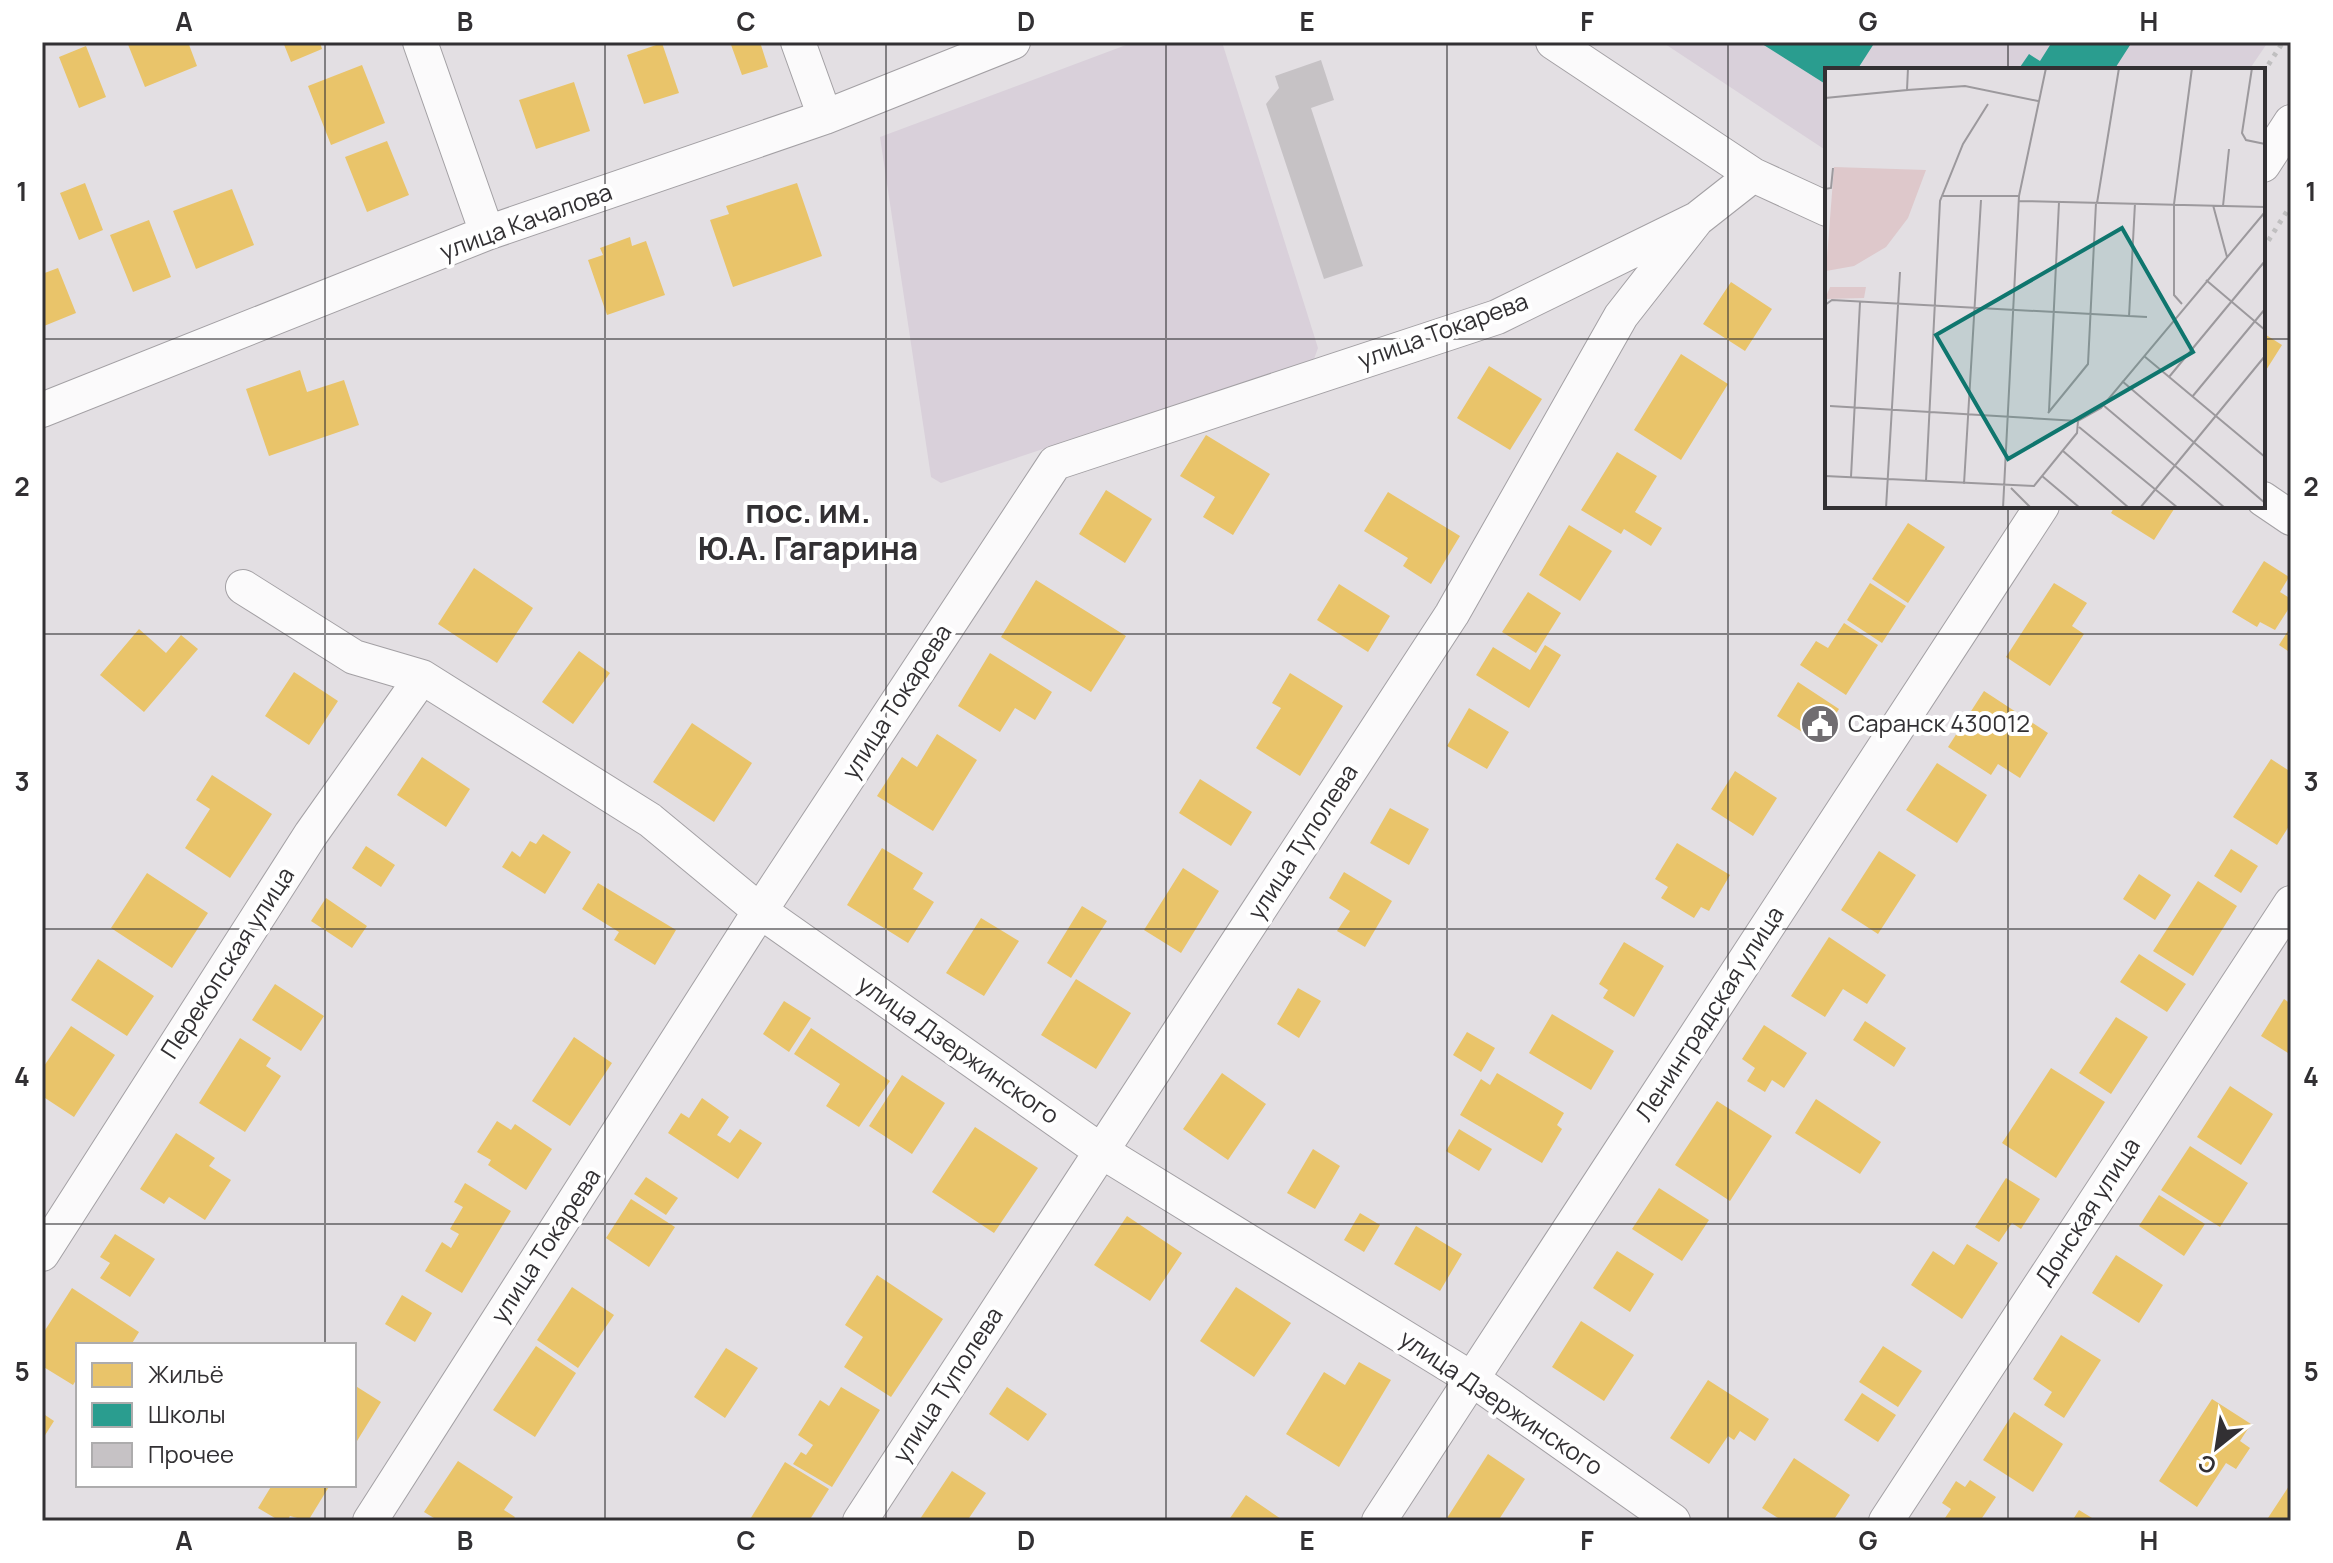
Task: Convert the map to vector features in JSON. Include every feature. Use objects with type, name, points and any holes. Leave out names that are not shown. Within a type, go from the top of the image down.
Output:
[{"type":"street","points":[[420,42],[487,233]]},
{"type":"street","points":[[798,42],[825,117]]},
{"type":"street","name":"улица Качалова","points":[[42,410],[487,233],[825,117],[1013,42]]},
{"type":"street","points":[[1553,42],[1753,175],[1825,208]]},
{"type":"street","points":[[2265,162],[2291,122]]},
{"type":"street","name":"улица Туполева","points":[[860,1521],[1452,614],[1621,316],[1697,219],[1753,175]]},
{"type":"street","name":"улица Токарева","points":[[370,1521],[760,911],[1055,463],[1497,317],[1697,219]]},
{"type":"street","points":[[2265,500],[2291,518]]},
{"type":"street","name":"Ленинградская улица","points":[[1379,1521],[2041,508]]},
{"type":"street","name":"улица Дзержинского","points":[[243,587],[354,657],[422,677],[650,820],[760,911],[1101,1151],[1472,1379],[1673,1521]]},
{"type":"street","name":"Перекопская улица","points":[[42,1254],[311,834],[422,677]]},
{"type":"street","name":"Донская улица","points":[[1886,1521],[2291,903]]},
{"type":"path","points":[[2265,70],[2283,42]]},
{"type":"path","points":[[2265,246],[2291,205]]},
{"type":"shaded area","points":[[1134,42],[1222,42],[1318,348],[1314,359],[941,483],[931,477],[880,137]]},
{"type":"shaded area","points":[[1662,42],[2268,42],[2250,68],[1825,68],[1825,150]]},
{"type":"building: Жильё","points":[[127,42],[188,42],[197,66],[145,87]]},
{"type":"building: Жильё","points":[[283,42],[320,42],[322,49],[291,62]]},
{"type":"building: Жильё","points":[[730,42],[760,42],[768,67],[742,75]]},
{"type":"building: Жильё","points":[[662,43],[679,93],[644,104],[627,55]]},
{"type":"building: Жильё","points":[[86,46],[106,97],[79,108],[59,57]]},
{"type":"building: Жильё","points":[[362,65],[385,123],[331,145],[308,86]]},
{"type":"building: Жильё","points":[[574,82],[590,131],[536,149],[519,100]]},
{"type":"building: Жильё","points":[[387,141],[409,195],[367,212],[345,157]]},
{"type":"building: Жильё","points":[[85,183],[103,230],[79,240],[60,193]]},
{"type":"building: Жильё","points":[[797,183],[822,256],[733,287],[710,220],[729,214],[726,206]]},
{"type":"building: Жильё","points":[[232,189],[254,245],[196,269],[173,211]]},
{"type":"building: Жильё","points":[[149,220],[171,277],[133,292],[110,235]]},
{"type":"building: Жильё","points":[[630,237],[632,246],[646,241],[665,295],[607,315],[588,260],[603,255],[600,248]]},
{"type":"building: Жильё","points":[[58,268],[76,313],[44,326],[42,274]]},
{"type":"building: Жильё","points":[[1731,282],[1772,309],[1745,351],[1703,324]]},
{"type":"building: Жильё","points":[[2265,334],[2282,345],[2265,372]]},
{"type":"building: Жильё","points":[[1681,354],[1728,384],[1681,460],[1634,430]]},
{"type":"building: Жильё","points":[[1489,366],[1542,399],[1510,450],[1457,418]]},
{"type":"building: Жильё","points":[[300,370],[307,392],[344,380],[359,425],[269,456],[246,389]]},
{"type":"building: Жильё","points":[[1206,435],[1270,474],[1233,535],[1203,517],[1215,497],[1180,476]]},
{"type":"building: Жильё","points":[[1617,452],[1657,476],[1635,512],[1662,528],[1651,546],[1624,529],[1621,534],[1581,510]]},
{"type":"building: Жильё","points":[[1106,490],[1152,519],[1125,563],[1079,534]]},
{"type":"building: Жильё","points":[[1388,492],[1460,536],[1431,584],[1403,566],[1408,558],[1364,531]]},
{"type":"building: Жильё","points":[[2114,508],[2175,508],[2154,540],[2111,513]]},
{"type":"building: Жильё","points":[[1908,523],[1945,547],[1908,603],[1872,579]]},
{"type":"building: Жильё","points":[[1569,525],[1612,551],[1580,601],[1539,575]]},
{"type":"building: Жильё","points":[[2264,561],[2289,577],[2280,592],[2291,599],[2291,605],[2275,630],[2260,622],[2257,627],[2232,612]]},
{"type":"building: Жильё","points":[[474,568],[533,608],[497,663],[438,624]]},
{"type":"building: Жильё","points":[[1036,580],[1126,636],[1091,692],[1001,637]]},
{"type":"building: Жильё","points":[[1870,583],[1906,606],[1882,643],[1847,620]]},
{"type":"building: Жильё","points":[[2054,583],[2087,603],[2072,626],[2084,634],[2050,686],[2006,657]]},
{"type":"building: Жильё","points":[[1339,584],[1390,616],[1368,652],[1317,620]]},
{"type":"building: Жильё","points":[[1528,592],[1561,613],[1536,653],[1502,632]]},
{"type":"building: Жильё","points":[[1844,623],[1878,645],[1846,695],[1800,665],[1816,641],[1828,648]]},
{"type":"building: Жильё","points":[[2291,626],[2291,653],[2279,645]]},
{"type":"building: Жильё","points":[[139,629],[166,653],[181,635],[198,649],[144,712],[100,675]]},
{"type":"building: Жильё","points":[[1545,645],[1561,655],[1529,708],[1476,675],[1493,647],[1530,670]]},
{"type":"building: Жильё","points":[[579,651],[610,673],[573,724],[542,702]]},
{"type":"building: Жильё","points":[[990,653],[1052,692],[1035,720],[1015,708],[1000,732],[958,706]]},
{"type":"building: Жильё","points":[[294,672],[338,701],[309,745],[265,716]]},
{"type":"building: Жильё","points":[[1290,673],[1343,706],[1300,776],[1256,748],[1281,708],[1272,703]]},
{"type":"building: Жильё","points":[[1798,682],[1839,709],[1818,742],[1777,716]]},
{"type":"building: Жильё","points":[[1984,691],[2048,733],[2020,778],[1998,764],[1991,775],[1948,747]]},
{"type":"building: Жильё","points":[[1469,708],[1509,732],[1487,769],[1447,746]]},
{"type":"building: Жильё","points":[[692,723],[752,763],[714,822],[653,782]]},
{"type":"building: Жильё","points":[[937,734],[977,760],[933,831],[877,796],[902,757],[917,767]]},
{"type":"building: Жильё","points":[[422,757],[470,789],[446,827],[397,795]]},
{"type":"building: Жильё","points":[[2271,759],[2291,772],[2291,823],[2277,845],[2233,817]]},
{"type":"building: Жильё","points":[[1937,763],[1987,795],[1957,843],[1906,810]]},
{"type":"building: Жильё","points":[[1735,771],[1777,798],[1753,836],[1711,809]]},
{"type":"building: Жильё","points":[[212,775],[272,814],[230,878],[185,848],[210,809],[196,800]]},
{"type":"building: Жильё","points":[[1200,779],[1252,812],[1231,846],[1179,813]]},
{"type":"building: Жильё","points":[[1390,808],[1429,829],[1409,865],[1370,843]]},
{"type":"building: Жильё","points":[[543,834],[571,852],[545,894],[502,867],[512,851],[520,857],[530,841],[536,844]]},
{"type":"building: Жильё","points":[[1677,843],[1730,875],[1709,911],[1701,907],[1694,918],[1661,898],[1668,887],[1655,879]]},
{"type":"building: Жильё","points":[[366,846],[395,865],[381,887],[352,868]]},
{"type":"building: Жильё","points":[[882,848],[923,873],[913,889],[934,902],[908,943],[847,905]]},
{"type":"building: Жильё","points":[[2231,849],[2258,866],[2241,893],[2214,876]]},
{"type":"building: Жильё","points":[[1879,851],[1916,875],[1878,934],[1841,910]]},
{"type":"building: Жильё","points":[[1183,868],[1219,891],[1181,953],[1144,930]]},
{"type":"building: Жильё","points":[[1344,872],[1392,901],[1365,947],[1337,931],[1350,911],[1329,898]]},
{"type":"building: Жильё","points":[[147,873],[208,913],[172,968],[111,928]]},
{"type":"building: Жильё","points":[[2139,874],[2171,895],[2155,920],[2123,899]]},
{"type":"building: Жильё","points":[[2198,881],[2237,906],[2193,976],[2153,951]]},
{"type":"building: Жильё","points":[[598,883],[676,930],[655,965],[614,940],[619,932],[582,909]]},
{"type":"building: Жильё","points":[[326,898],[367,926],[352,948],[311,921]]},
{"type":"building: Жильё","points":[[1082,906],[1107,921],[1071,978],[1047,963]]},
{"type":"building: Жильё","points":[[981,918],[1019,941],[984,996],[946,973]]},
{"type":"building: Жильё","points":[[1829,937],[1886,975],[1867,1004],[1843,989],[1825,1017],[1791,996]]},
{"type":"building: Жильё","points":[[1624,942],[1664,966],[1634,1017],[1603,998],[1608,990],[1599,984]]},
{"type":"building: Жильё","points":[[2139,954],[2186,984],[2167,1012],[2120,982]]},
{"type":"building: Жильё","points":[[98,959],[154,996],[127,1036],[71,1000]]},
{"type":"building: Жильё","points":[[1076,979],[1131,1013],[1096,1069],[1041,1035]]},
{"type":"building: Жильё","points":[[275,984],[324,1016],[301,1051],[252,1020]]},
{"type":"building: Жильё","points":[[1298,988],[1321,1001],[1299,1038],[1277,1024]]},
{"type":"building: Жильё","points":[[2284,999],[2291,1004],[2291,1055],[2261,1036]]},
{"type":"building: Жильё","points":[[784,1001],[811,1018],[789,1052],[763,1034]]},
{"type":"building: Жильё","points":[[1552,1014],[1614,1051],[1591,1090],[1529,1053]]},
{"type":"building: Жильё","points":[[2116,1017],[2148,1037],[2111,1094],[2079,1073]]},
{"type":"building: Жильё","points":[[1865,1021],[1906,1048],[1894,1067],[1853,1040]]},
{"type":"building: Жильё","points":[[1764,1025],[1807,1053],[1784,1088],[1772,1080],[1765,1092],[1747,1081],[1755,1068],[1742,1059]]},
{"type":"building: Жильё","points":[[71,1026],[115,1055],[74,1117],[42,1096],[42,1069]]},
{"type":"building: Жильё","points":[[811,1028],[890,1081],[859,1127],[826,1106],[840,1084],[794,1054]]},
{"type":"building: Жильё","points":[[1467,1032],[1495,1048],[1481,1072],[1453,1055]]},
{"type":"building: Жильё","points":[[574,1037],[612,1063],[570,1126],[532,1101]]},
{"type":"building: Жильё","points":[[240,1038],[271,1058],[266,1066],[281,1076],[245,1132],[199,1103]]},
{"type":"building: Жильё","points":[[2051,1068],[2105,1102],[2056,1178],[2002,1143]]},
{"type":"building: Жильё","points":[[1222,1073],[1266,1104],[1228,1160],[1183,1129]]},
{"type":"building: Жильё","points":[[1497,1073],[1564,1113],[1557,1125],[1562,1129],[1542,1163],[1460,1115],[1481,1079],[1490,1085]]},
{"type":"building: Жильё","points":[[902,1075],[945,1103],[912,1154],[869,1126]]},
{"type":"building: Жильё","points":[[2230,1086],[2273,1114],[2241,1165],[2197,1137]]},
{"type":"building: Жильё","points":[[702,1098],[729,1117],[717,1135],[730,1143],[740,1129],[762,1143],[738,1179],[668,1133],[681,1113],[689,1118]]},
{"type":"building: Жильё","points":[[1816,1099],[1881,1142],[1860,1174],[1795,1133]]},
{"type":"building: Жильё","points":[[1717,1101],[1772,1136],[1730,1201],[1675,1165]]},
{"type":"building: Жильё","points":[[497,1121],[511,1130],[515,1124],[552,1149],[526,1190],[488,1165],[491,1160],[477,1152]]},
{"type":"building: Жильё","points":[[975,1127],[1038,1168],[994,1233],[932,1192]]},
{"type":"building: Жильё","points":[[1459,1129],[1492,1149],[1479,1171],[1446,1151]]},
{"type":"building: Жильё","points":[[176,1133],[215,1158],[209,1166],[231,1180],[205,1220],[169,1197],[164,1204],[140,1189]]},
{"type":"building: Жильё","points":[[2190,1146],[2248,1183],[2220,1227],[2161,1190]]},
{"type":"building: Жильё","points":[[1313,1149],[1340,1166],[1315,1209],[1287,1193]]},
{"type":"building: Жильё","points":[[646,1177],[678,1198],[666,1215],[634,1194]]},
{"type":"building: Жильё","points":[[2006,1178],[2040,1199],[2021,1229],[2012,1223],[1999,1242],[1975,1227]]},
{"type":"building: Жильё","points":[[465,1183],[511,1211],[462,1293],[425,1271],[442,1242],[451,1248],[459,1234],[450,1229],[463,1207],[454,1202]]},
{"type":"building: Жильё","points":[[1659,1188],[1709,1220],[1682,1261],[1632,1229]]},
{"type":"building: Жильё","points":[[2159,1195],[2205,1224],[2184,1256],[2139,1226]]},
{"type":"building: Жильё","points":[[631,1199],[675,1227],[649,1267],[606,1238]]},
{"type":"building: Жильё","points":[[1360,1213],[1380,1225],[1364,1252],[1344,1240]]},
{"type":"building: Жильё","points":[[1127,1216],[1182,1253],[1150,1301],[1094,1265]]},
{"type":"building: Жильё","points":[[1416,1226],[1462,1254],[1440,1291],[1394,1264]]},
{"type":"building: Жильё","points":[[115,1234],[155,1259],[130,1297],[100,1278],[110,1263],[100,1257]]},
{"type":"building: Жильё","points":[[1967,1244],[1998,1263],[1962,1319],[1911,1285],[1933,1251],[1954,1265]]},
{"type":"building: Жильё","points":[[1617,1251],[1654,1274],[1630,1312],[1593,1288]]},
{"type":"building: Жильё","points":[[2116,1255],[2163,1285],[2139,1323],[2092,1293]]},
{"type":"building: Жильё","points":[[877,1275],[943,1319],[891,1397],[844,1367],[863,1337],[845,1325]]},
{"type":"building: Жильё","points":[[572,1287],[614,1315],[578,1368],[537,1340]]},
{"type":"building: Жильё","points":[[1236,1287],[1291,1323],[1254,1377],[1200,1341]]},
{"type":"building: Жильё","points":[[72,1288],[139,1332],[132,1343],[76,1343],[76,1380],[73,1385],[42,1366],[42,1335]]},
{"type":"building: Жильё","points":[[402,1295],[432,1313],[415,1342],[385,1324]]},
{"type":"building: Жильё","points":[[1581,1321],[1634,1355],[1604,1401],[1552,1367]]},
{"type":"building: Жильё","points":[[2061,1335],[2101,1360],[2064,1418],[2044,1405],[2052,1392],[2033,1379]]},
{"type":"building: Жильё","points":[[536,1346],[576,1373],[535,1437],[493,1410]]},
{"type":"building: Жильё","points":[[1883,1346],[1922,1371],[1898,1407],[1859,1382]]},
{"type":"building: Жильё","points":[[726,1348],[758,1368],[725,1418],[694,1397]]},
{"type":"building: Жильё","points":[[1359,1362],[1391,1380],[1339,1467],[1286,1434],[1324,1372],[1345,1385]]},
{"type":"building: Жильё","points":[[1708,1380],[1769,1419],[1755,1441],[1740,1431],[1734,1440],[1728,1436],[1709,1464],[1670,1438]]},
{"type":"building: Жильё","points":[[356,1386],[381,1402],[356,1440]]},
{"type":"building: Жильё","points":[[841,1387],[880,1410],[832,1487],[793,1464],[801,1452],[806,1455],[813,1445],[798,1435],[820,1400],[829,1406]]},
{"type":"building: Жильё","points":[[1007,1387],[1047,1414],[1028,1441],[989,1414]]},
{"type":"building: Жильё","points":[[1862,1393],[1896,1415],[1878,1442],[1844,1420]]},
{"type":"building: Жильё","points":[[2212,1399],[2251,1424],[2240,1441],[2250,1448],[2236,1469],[2226,1463],[2197,1507],[2159,1481]]},
{"type":"building: Жильё","points":[[2014,1412],[2063,1444],[2033,1492],[1983,1460]]},
{"type":"building: Жильё","points":[[42,1413],[54,1421],[42,1440]]},
{"type":"building: Жильё","points":[[1488,1454],[1525,1479],[1498,1521],[1452,1521],[1447,1518]]},
{"type":"building: Жильё","points":[[1794,1458],[1850,1495],[1833,1521],[1783,1521],[1762,1508]]},
{"type":"building: Жильё","points":[[458,1461],[513,1497],[504,1510],[515,1517],[512,1521],[439,1521],[424,1512]]},
{"type":"building: Жильё","points":[[785,1462],[829,1489],[809,1521],[749,1521]]},
{"type":"building: Жильё","points":[[952,1471],[986,1493],[967,1521],[920,1519]]},
{"type":"building: Жильё","points":[[1970,1480],[1996,1497],[1980,1521],[1943,1521],[1951,1509],[1942,1503],[1956,1481],[1965,1487]]},
{"type":"building: Жильё","points":[[2291,1483],[2291,1521],[2266,1521]]},
{"type":"building: Жильё","points":[[271,1487],[329,1487],[308,1521],[290,1516],[287,1521],[280,1521],[258,1508]]},
{"type":"building: Жильё","points":[[1246,1495],[1284,1521],[1228,1521]]},
{"type":"building: Жильё","points":[[2079,1510],[2097,1521],[2072,1521]]},
{"type":"building: Школы","points":[[1759,42],[1875,42],[1858,68],[1825,68],[1825,84]]},
{"type":"building: Школы","points":[[2052,42],[2132,42],[2115,68],[2019,68],[2029,54],[2040,61]]},
{"type":"building: Прочее","points":[[1321,60],[1334,100],[1311,108],[1363,266],[1324,279],[1266,104],[1279,88],[1275,76]]},
{"type":"place","name":"Саранск 430012","points":[[1820,724]]},
{"type":"district","name":"пос. им. Ю.А. Гагарина","points":[[808,530]]}]
